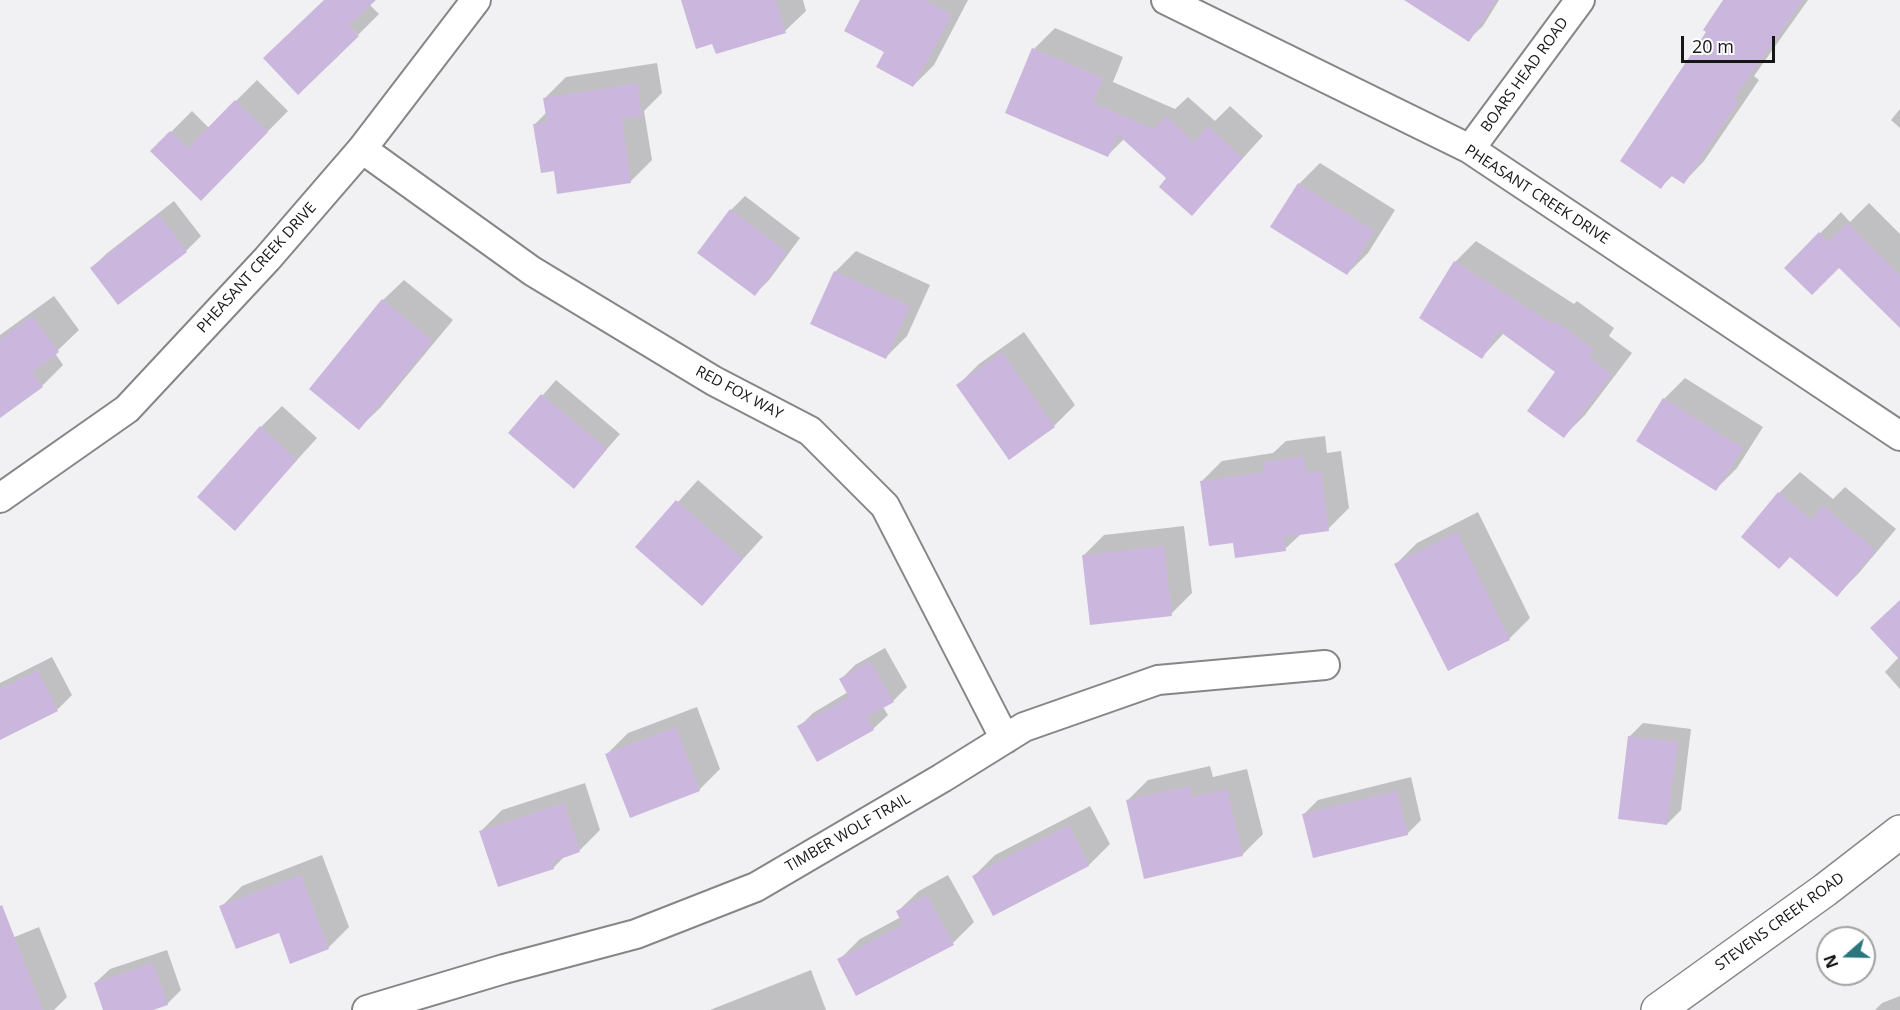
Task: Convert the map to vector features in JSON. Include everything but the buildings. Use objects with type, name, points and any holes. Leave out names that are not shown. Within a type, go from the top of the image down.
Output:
[{"type":"street","name":"PHEASANT CREEK DRIVE","points":[[0,498],[127,409],[267,259],[362,149],[476,0]]},
{"type":"street","name":"PHEASANT CREEK DRIVE","points":[[1166,0],[1470,149],[1897,431]]},
{"type":"street","name":"BOARS HEAD ROAD","points":[[1470,149],[1580,0]]},
{"type":"street","name":"RED FOX WAY","points":[[362,149],[532,271],[714,381],[810,431],[885,506],[1005,739]]},
{"type":"street","name":"TIMBER WOLF TRAIL","points":[[367,1010],[504,969],[636,934],[756,887],[1024,727],[1158,680],[1325,664]]},
{"type":"street","name":"STEVENS CREEK ROAD","points":[[1658,1010],[1825,890],[1900,832]]}]
